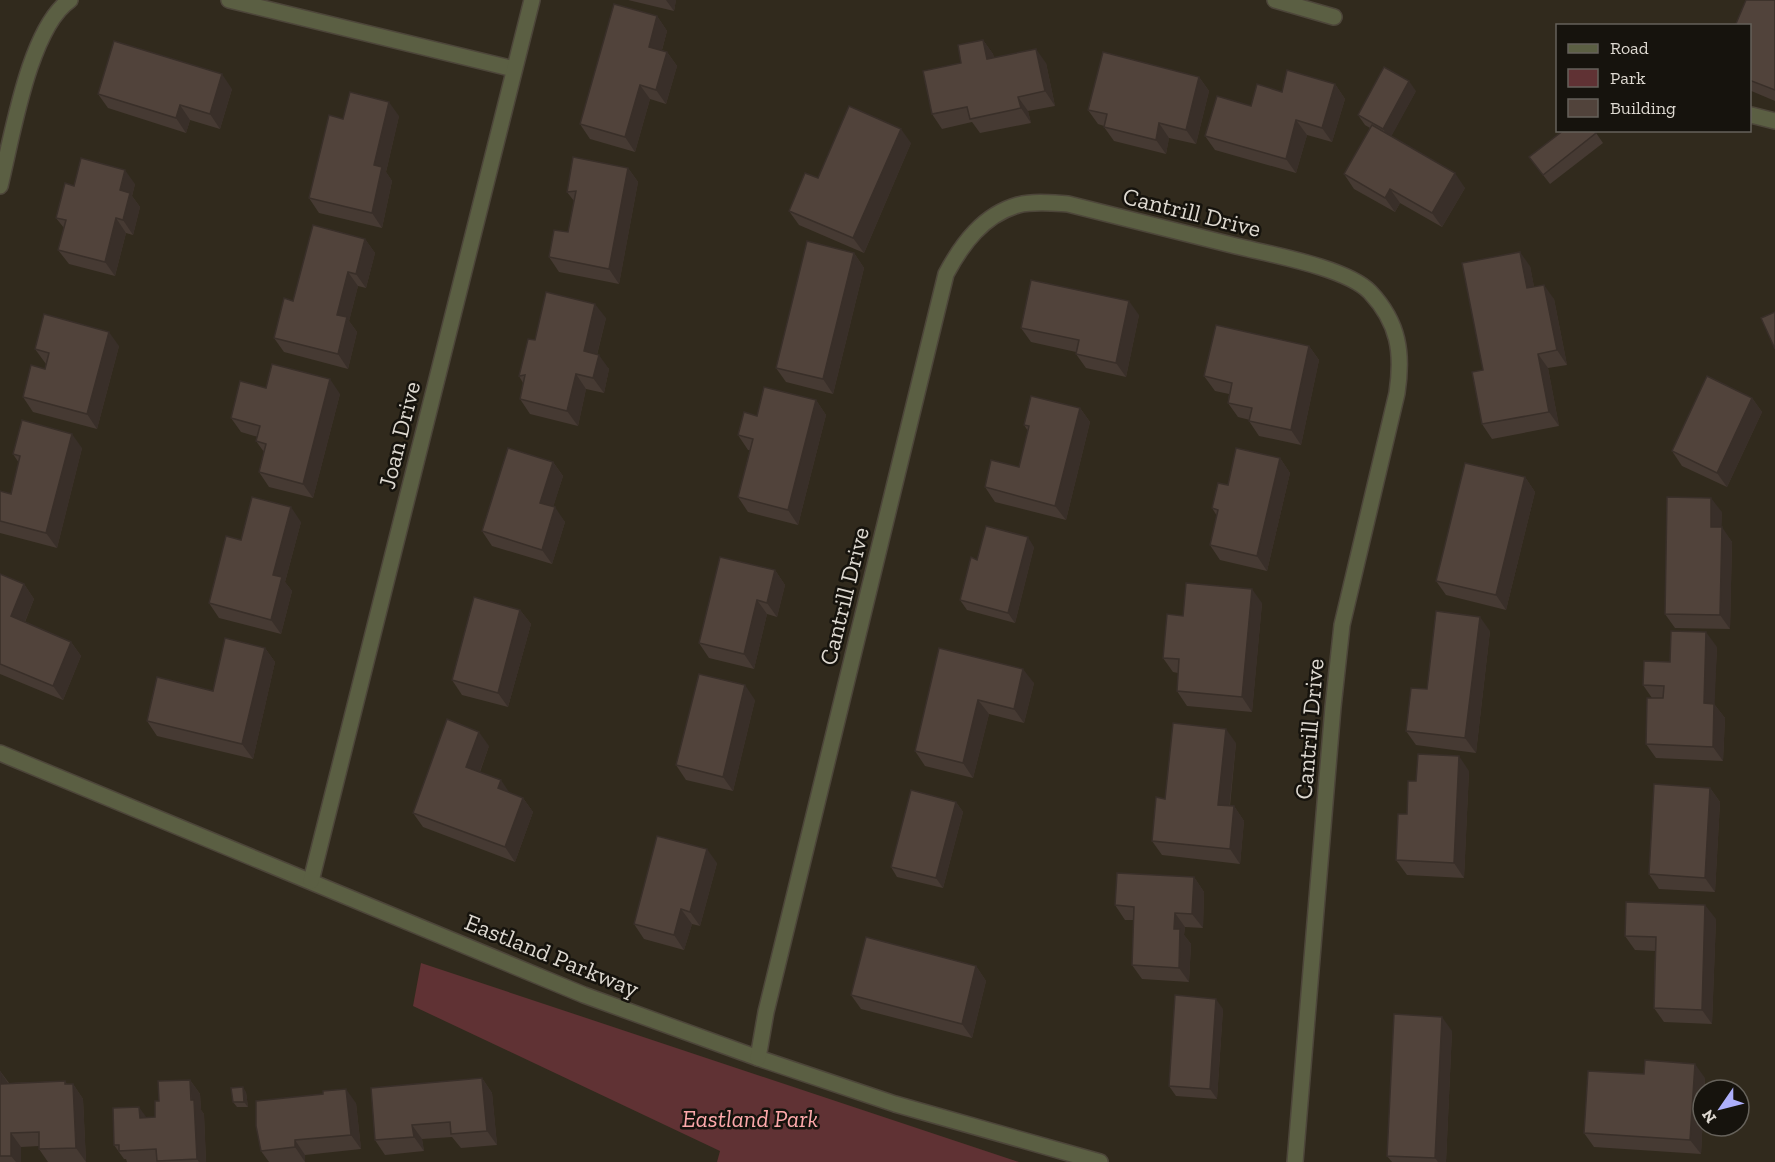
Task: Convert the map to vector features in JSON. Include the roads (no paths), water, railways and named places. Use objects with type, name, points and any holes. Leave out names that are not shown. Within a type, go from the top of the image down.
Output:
[{"type":"street","points":[[0,186],[29,67],[50,21],[70,0]]},
{"type":"street","points":[[229,0],[514,69]]},
{"type":"street","name":"Joan Drive","points":[[311,880],[532,0]]},
{"type":"street","points":[[1275,0],[1334,17]]},
{"type":"street","points":[[1751,115],[1775,121]]},
{"type":"street","name":"Cantrill Drive","points":[[758,1058],[769,1001],[946,274],[961,247],[975,231],[994,217],[1017,205],[1068,204],[1306,264],[1347,277],[1369,291],[1387,314],[1397,340],[1401,367],[1397,393],[1342,625],[1332,718],[1295,1162]]},
{"type":"street","name":"Eastland Parkway","points":[[0,753],[584,995],[758,1058],[895,1104],[1100,1162]]},
{"type":"park label","name":"Eastland Park","points":[[750,1118]]}]
